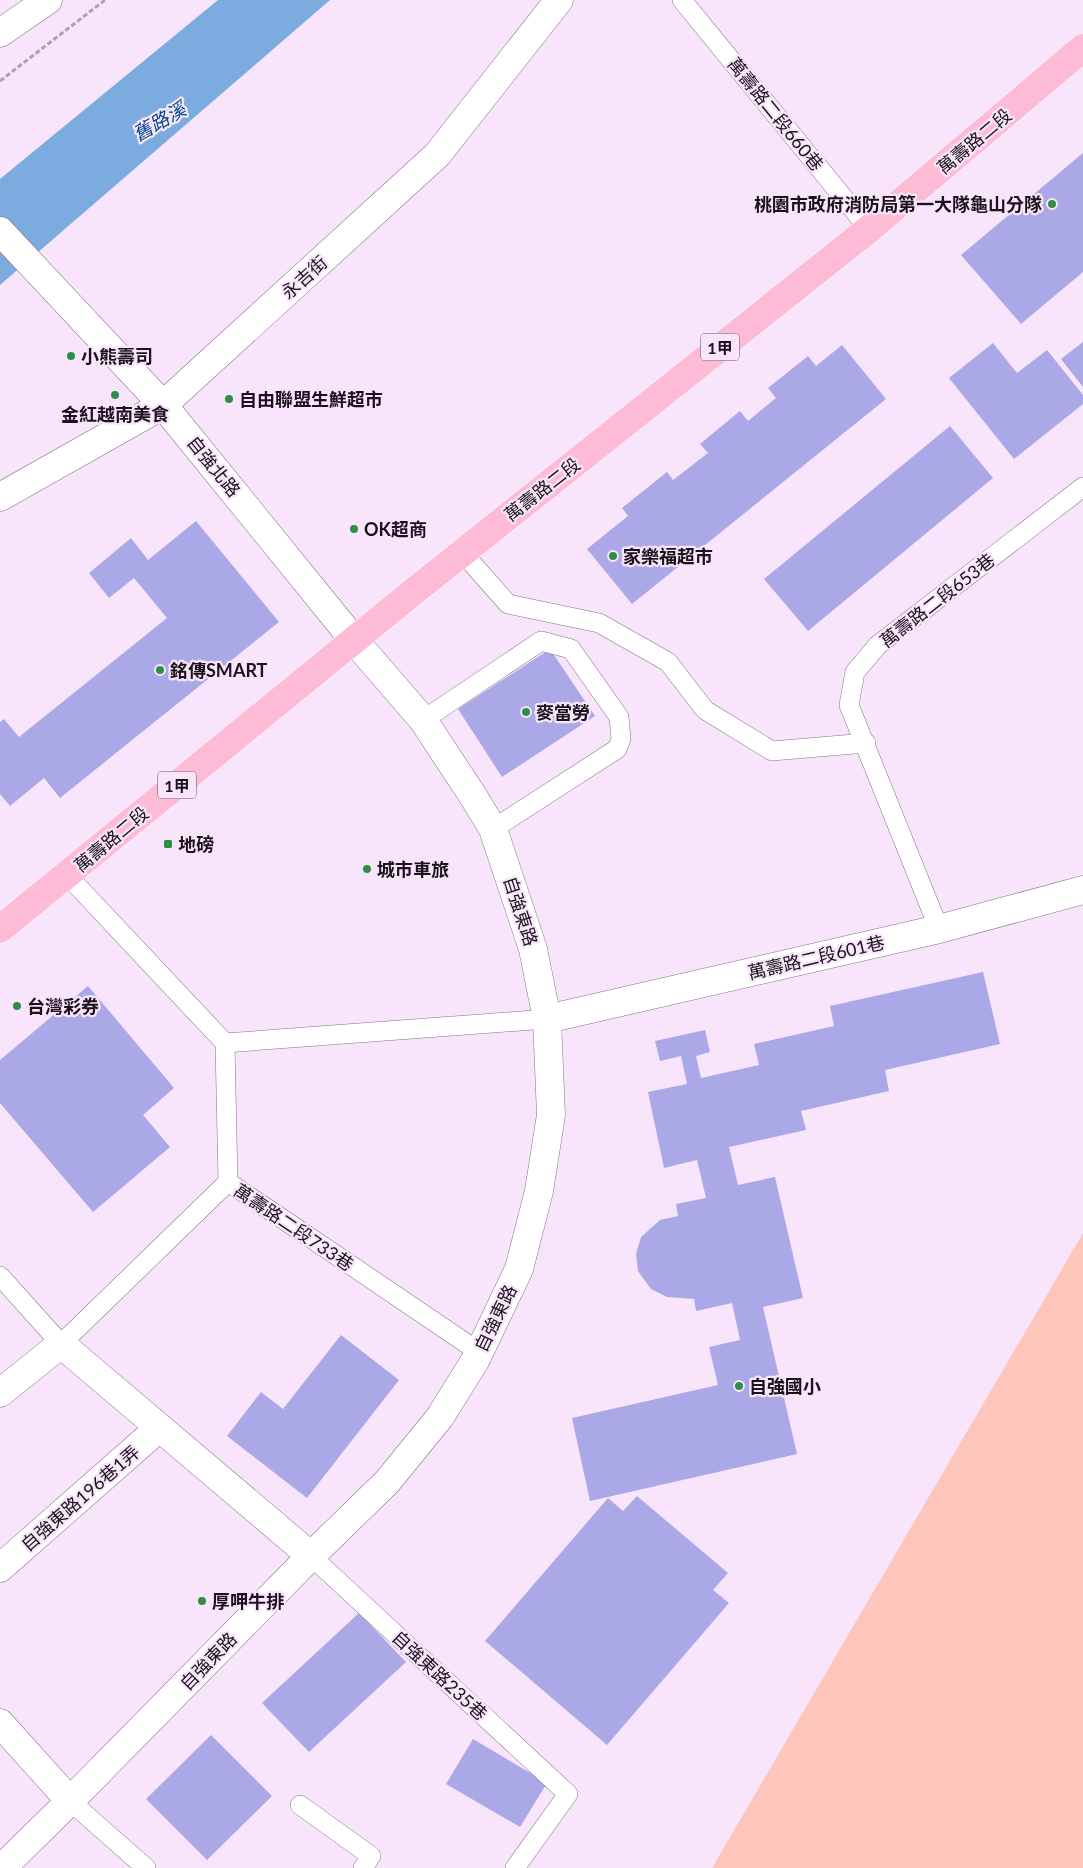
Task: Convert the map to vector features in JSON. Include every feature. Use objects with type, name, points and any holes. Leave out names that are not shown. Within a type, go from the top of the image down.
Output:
[{"type":"main road","name":"萬壽路二段","points":[[0,929],[353,639],[869,229],[1083,48]]},
{"type":"street","points":[[0,33],[48,0]]},
{"type":"street","name":"永吉街","points":[[0,498],[163,405],[437,155],[559,0]]},
{"type":"street","name":"自強北路","points":[[0,231],[163,405],[353,639]]},
{"type":"street","name":"自強東路","points":[[2,1868],[310,1556],[393,1475],[440,1417],[479,1352],[519,1269],[539,1191],[551,1115],[547,1019],[533,949],[493,829],[422,720],[353,639]]},
{"type":"street","name":"萬壽路二段601巷","points":[[547,1019],[939,929],[1083,890]]},
{"type":"street","points":[[0,1392],[61,1344],[310,1556]]},
{"type":"street","name":"自強東路196巷1弄","points":[[0,1568],[159,1428]]},
{"type":"street","points":[[0,1723],[70,1801]]},
{"type":"lane","name":"萬壽路二段660巷","points":[[682,0],[869,229]]},
{"type":"lane","name":"萬壽路二段653巷","points":[[939,929],[850,705],[855,672],[878,645],[1083,487]]},
{"type":"lane","points":[[462,552],[508,604],[599,623],[668,662],[704,710],[772,751],[866,743]]},
{"type":"lane","points":[[422,720],[541,641],[571,649],[619,718],[621,739],[617,749],[493,829]]},
{"type":"lane","points":[[67,875],[225,1043],[228,1182]]},
{"type":"lane","points":[[225,1043],[547,1019]]},
{"type":"lane","name":"萬壽路二段733巷","points":[[61,1344],[228,1182],[479,1352]]},
{"type":"lane","points":[[0,1276],[61,1344]]},
{"type":"lane","name":"自強東路235巷","points":[[310,1556],[568,1794],[515,1868]]},
{"type":"lane","points":[[70,1801],[146,1868]]},
{"type":"lane","points":[[300,1805],[371,1856],[363,1868]]},
{"type":"path","points":[[0,81],[106,0]]},
{"type":"shaded area","points":[[1083,1233],[1083,1868],[712,1868]]},
{"type":"water","name":"舊路溪","points":[[218,0],[330,0],[0,285],[0,179]]},
{"type":"building","name":"桃園市政府消防局第一大隊龜山分隊","points":[[1083,153],[1083,272],[1021,324],[961,255]]},
{"type":"building","points":[[1083,342],[1083,387],[1061,359]]},
{"type":"building","points":[[993,343],[1017,373],[1047,350],[1083,395],[1083,404],[1014,459],[949,378]]},
{"type":"building","points":[[842,345],[886,399],[632,604],[587,549],[628,516],[622,508],[667,472],[673,480],[708,453],[700,444],[740,411],[748,421],[776,398],[768,388],[808,356],[816,366]]},
{"type":"building","points":[[950,426],[993,478],[808,631],[764,579]]},
{"type":"building","name":"銘傳SMART","points":[[196,521],[279,622],[60,798],[44,778],[10,806],[0,794],[0,722],[4,719],[19,737],[167,618],[134,578],[109,598],[89,573],[131,538],[148,560]]},
{"type":"building","name":"麥當勞","points":[[550,649],[595,716],[502,777],[458,709]]},
{"type":"building","name":"自強國小","points":[[983,972],[1000,1044],[885,1070],[889,1091],[801,1111],[806,1130],[729,1147],[738,1185],[775,1177],[803,1298],[763,1307],[797,1454],[590,1501],[572,1418],[718,1385],[709,1347],[740,1340],[732,1303],[696,1311],[694,1299],[667,1297],[651,1289],[638,1271],[636,1254],[641,1237],[660,1220],[678,1216],[676,1204],[706,1198],[697,1160],[664,1168],[648,1092],[687,1084],[681,1056],[660,1061],[655,1041],[705,1030],[710,1052],[696,1056],[701,1078],[759,1065],[754,1044],[834,1026],[830,1006]]},
{"type":"building","points":[[88,986],[174,1088],[143,1115],[170,1147],[93,1212],[0,1103],[0,1060]]},
{"type":"building","points":[[341,1335],[399,1380],[307,1498],[227,1436],[261,1392],[283,1409]]},
{"type":"building","points":[[637,1496],[728,1573],[713,1590],[729,1603],[607,1745],[485,1641],[608,1498],[623,1511]]},
{"type":"building","points":[[359,1613],[406,1662],[309,1752],[262,1703]]},
{"type":"building","points":[[211,1735],[272,1796],[207,1860],[146,1799]]},
{"type":"building","points":[[473,1739],[547,1783],[520,1827],[446,1784]]},
{"type":"place","name":"桃園市政府消防局第一大隊龜山分隊","points":[[1052,204]]},
{"type":"place","name":"小熊壽司","points":[[71,356]]},
{"type":"place","name":"金紅越南美食","points":[[115,395]]},
{"type":"place","name":"自由聯盟生鮮超市","points":[[229,399]]},
{"type":"place","name":"OK超商","points":[[354,529]]},
{"type":"place","name":"家樂福超市","points":[[613,556]]},
{"type":"place","name":"銘傳SMART","points":[[160,670]]},
{"type":"place","name":"麥當勞","points":[[526,712]]},
{"type":"place","name":"地磅","points":[[168,844]]},
{"type":"place","name":"城市車旅","points":[[367,869]]},
{"type":"place","name":"台灣彩券","points":[[17,1006]]},
{"type":"place","name":"自強國小","points":[[739,1386]]},
{"type":"place","name":"厚呷牛排","points":[[202,1601]]}]
